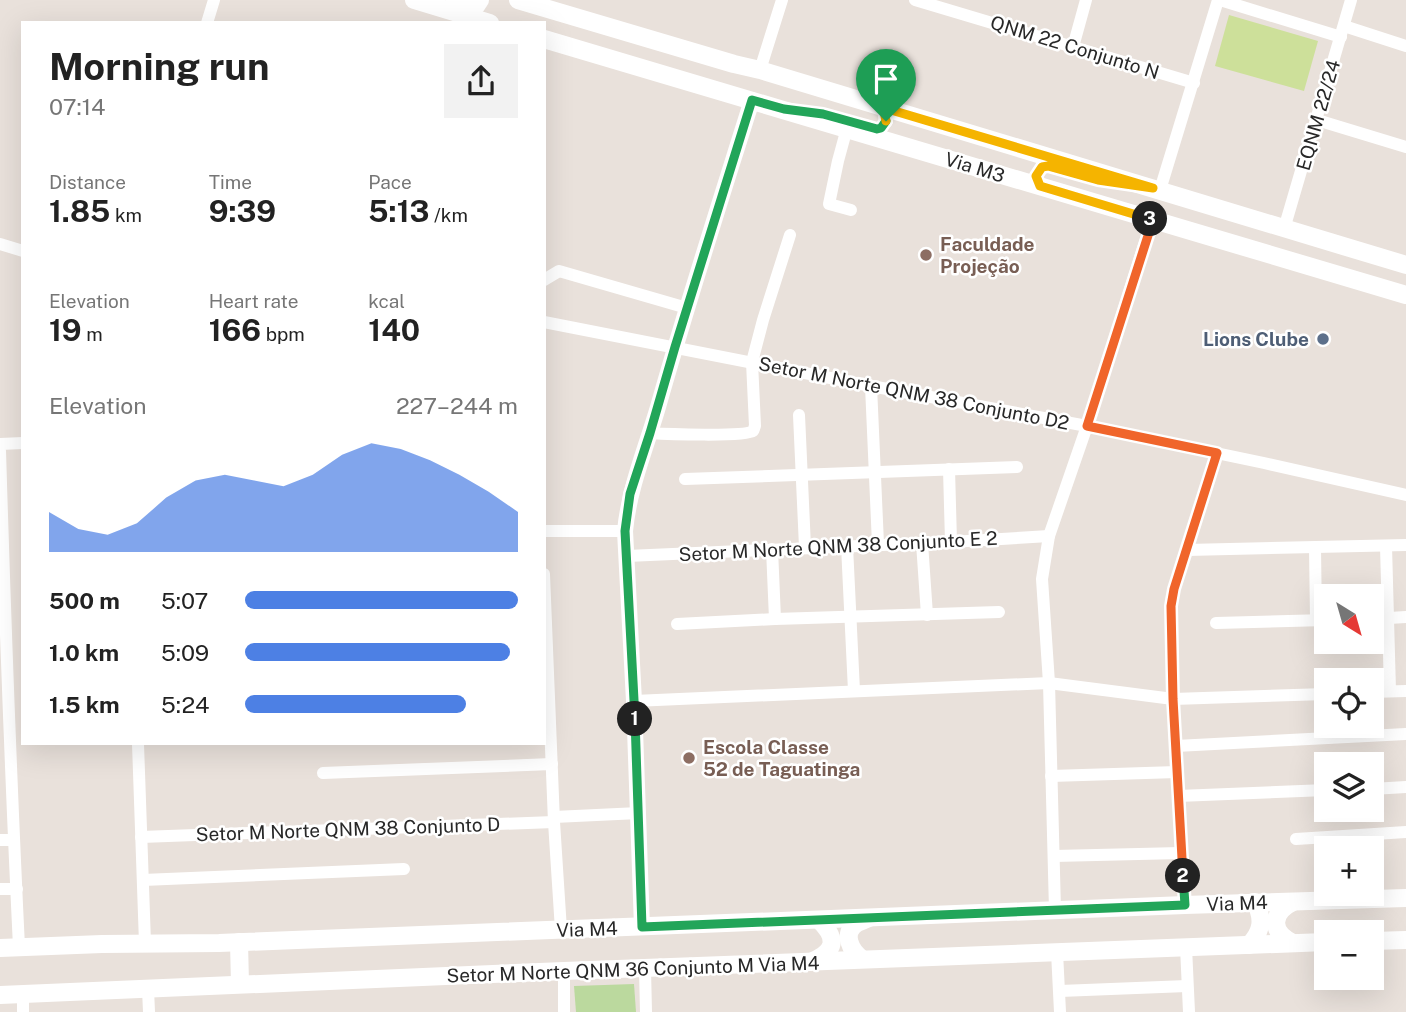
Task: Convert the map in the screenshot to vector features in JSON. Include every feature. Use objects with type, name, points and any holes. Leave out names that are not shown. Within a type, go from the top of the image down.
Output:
[{"type":"main road","points":[[415,0],[484,21]]},
{"type":"main road","points":[[441,0],[470,8],[476,6],[480,0]]},
{"type":"main road","points":[[518,0],[1399,262],[1396,266],[1397,273],[1386,281],[1331,265],[1293,262]]},
{"type":"main road","name":"Via M3","points":[[546,40],[1406,295]]},
{"type":"main road","points":[[634,66],[628,58],[629,52],[632,46],[639,44],[693,58],[734,64]]},
{"type":"main road","points":[[784,109],[823,114],[877,129],[886,123],[881,107]]},
{"type":"main road","points":[[1040,186],[1036,179],[1037,173],[1042,167],[1048,166],[1098,180],[1156,189]]},
{"type":"main road","name":"Via M4","points":[[0,948],[239,942],[1406,898]]},
{"type":"main road","points":[[1255,902],[1261,923],[1256,938],[1257,945],[1314,942]]},
{"type":"main road","points":[[1293,902],[1283,907],[1276,926],[1278,933],[1293,943]]},
{"type":"main road","points":[[862,959],[851,948],[848,936],[857,923],[869,918]]},
{"type":"main road","points":[[811,962],[828,953],[831,945],[831,936],[819,920]]},
{"type":"main road","points":[[1384,941],[1406,940]]},
{"type":"main road","points":[[239,942],[240,984]]},
{"type":"main road","name":"Setor M Norte QNM 36 Conjunto M Via M4","points":[[0,995],[23,1003],[148,989],[240,984],[1257,945]]},
{"type":"street","points":[[208,21],[214,0]]},
{"type":"street","points":[[760,70],[782,0]]},
{"type":"street","name":"QNM 22 Conjunto N","points":[[915,0],[1194,83]]},
{"type":"street","points":[[1073,47],[1086,0]]},
{"type":"street","points":[[1156,189],[1194,83],[1219,0],[1406,46]]},
{"type":"street","name":"EQNM 22/24","points":[[1284,229],[1351,0]]},
{"type":"street","points":[[642,927],[625,531],[630,494],[752,100]]},
{"type":"street","points":[[1317,120],[1406,147]]},
{"type":"street","points":[[847,128],[829,204],[851,210]]},
{"type":"street","points":[[1055,910],[1049,683],[1042,579],[1049,536],[1153,220]]},
{"type":"street","points":[[650,433],[734,434],[750,433],[753,430],[752,362],[790,235]]},
{"type":"street","points":[[0,244],[21,250]]},
{"type":"street","points":[[546,267],[687,308]]},
{"type":"street","points":[[546,280],[559,271]]},
{"type":"street","name":"Setor M Norte QNM 38 Conjunto D2","points":[[546,323],[1087,426],[1406,495]]},
{"type":"street","points":[[871,386],[878,544]]},
{"type":"street","points":[[799,415],[805,547]]},
{"type":"street","points":[[0,444],[21,443]]},
{"type":"street","points":[[0,453],[5,745],[15,839],[19,947]]},
{"type":"street","points":[[1185,905],[1175,746],[1171,606],[1217,453]]},
{"type":"street","points":[[685,479],[1017,467]]},
{"type":"street","points":[[949,470],[951,542]]},
{"type":"street","points":[[546,531],[625,531]]},
{"type":"street","name":"Setor M Norte QNM 38 Conjunto E 2","points":[[626,556],[1049,536]]},
{"type":"street","points":[[922,543],[927,615]]},
{"type":"street","points":[[1187,550],[1406,545]]},
{"type":"street","points":[[847,546],[854,691]]},
{"type":"street","points":[[1386,546],[1390,691]]},
{"type":"street","points":[[1315,548],[1318,584]]},
{"type":"street","points":[[772,549],[775,619]]},
{"type":"street","points":[[677,624],[999,612]]},
{"type":"street","points":[[1384,618],[1406,617]]},
{"type":"street","points":[[1216,623],[1314,620]]},
{"type":"street","points":[[546,661],[561,930]]},
{"type":"street","points":[[634,701],[1049,683],[1173,699],[1314,694]]},
{"type":"street","points":[[1384,691],[1406,691]]},
{"type":"street","points":[[1175,746],[1406,734]]},
{"type":"street","points":[[138,745],[145,943]]},
{"type":"street","points":[[323,773],[552,764]]},
{"type":"street","points":[[1051,776],[1177,772]]},
{"type":"street","points":[[1384,789],[1406,788]]},
{"type":"street","points":[[1178,796],[1314,790]]},
{"type":"street","name":"Setor M Norte QNM 38 Conjunto D","points":[[141,836],[554,820],[639,813]]},
{"type":"street","points":[[1296,839],[1406,832]]},
{"type":"street","points":[[0,841],[15,839]]},
{"type":"street","points":[[1054,856],[1181,853]]},
{"type":"street","points":[[143,880],[404,870]]},
{"type":"street","points":[[0,889],[17,888]]},
{"type":"street","points":[[1186,947],[1189,1012]]},
{"type":"street","points":[[1057,952],[1060,1012]]},
{"type":"street","points":[[645,969],[646,1012]]},
{"type":"street","points":[[564,971],[564,1012]]},
{"type":"street","points":[[1060,991],[1187,986]]},
{"type":"street","points":[[148,989],[149,1012]]},
{"type":"green space","points":[[1229,15],[1318,41],[1304,91],[1215,66]]},
{"type":"green space","points":[[634,984],[636,1012],[576,1012],[574,986]]},
{"type":"place","name":"Faculdade Projeção","points":[[926,255]]},
{"type":"place","name":"Lions Clube","points":[[1323,339]]},
{"type":"place","name":"Escola Classe 52 de Taguatinga","points":[[689,758]]},
{"type":"route","points":[[752,100],[784,109],[823,114],[877,129],[886,121],[881,107],[1153,188],[1098,180],[1048,166],[1042,167],[1036,176],[1040,186],[1153,220],[1087,426],[1217,453],[1171,606],[1175,746],[1185,905],[642,927],[625,531],[630,494],[752,100]]}]
